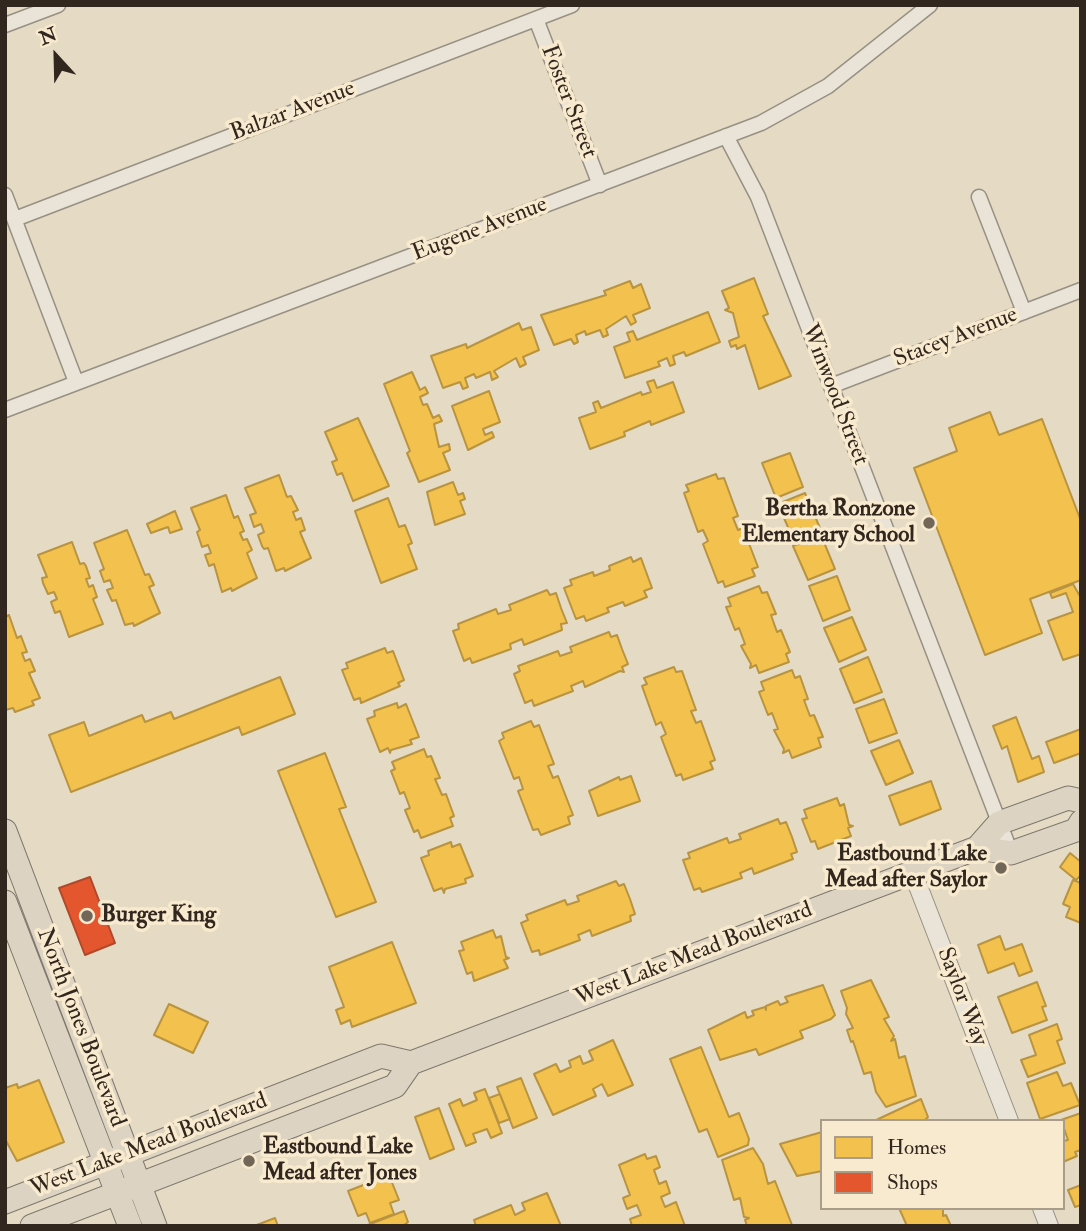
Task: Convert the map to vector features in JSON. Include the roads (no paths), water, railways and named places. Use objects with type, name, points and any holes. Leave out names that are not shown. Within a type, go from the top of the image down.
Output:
[{"type":"main road","points":[[999,823],[1068,799],[1081,801]]},
{"type":"main road","name":"West Lake Mead Boulevard","points":[[5,1202],[381,1056],[411,1063],[977,849],[1011,853],[1076,830],[1081,822]]},
{"type":"main road","name":"West Lake Mead Boulevard","points":[[977,849],[999,823]]},
{"type":"main road","name":"North Jones Boulevard","points":[[5,831],[155,1226]]},
{"type":"main road","name":"North Jones Boulevard","points":[[5,902],[130,1226]]},
{"type":"main road","name":"West Lake Mead Boulevard","points":[[32,1226],[395,1086],[411,1063]]},
{"type":"street","points":[[5,25],[58,5]]},
{"type":"street","name":"Balzar Avenue","points":[[15,219],[572,5]]},
{"type":"street","name":"Eugene Avenue","points":[[5,410],[761,123],[828,86],[930,5]]},
{"type":"street","name":"Foster Street","points":[[536,19],[600,185]]},
{"type":"street","name":"Winwood Street","points":[[726,136],[758,197],[1011,853]]},
{"type":"street","points":[[5,195],[76,382]]},
{"type":"street","points":[[979,197],[1024,312]]},
{"type":"street","name":"Stacey Avenue","points":[[831,386],[1081,290]]},
{"type":"street","name":"Saylor Way","points":[[913,873],[1008,1119]]},
{"type":"place","name":"Bertha Ronzone Elementary School","points":[[929,523]]},
{"type":"place","name":"Eastbound Lake Mead after Saylor","points":[[1001,868]]},
{"type":"place","name":"Burger King","points":[[87,916]]},
{"type":"place","name":"Eastbound Lake Mead after Jones","points":[[249,1161]]}]
